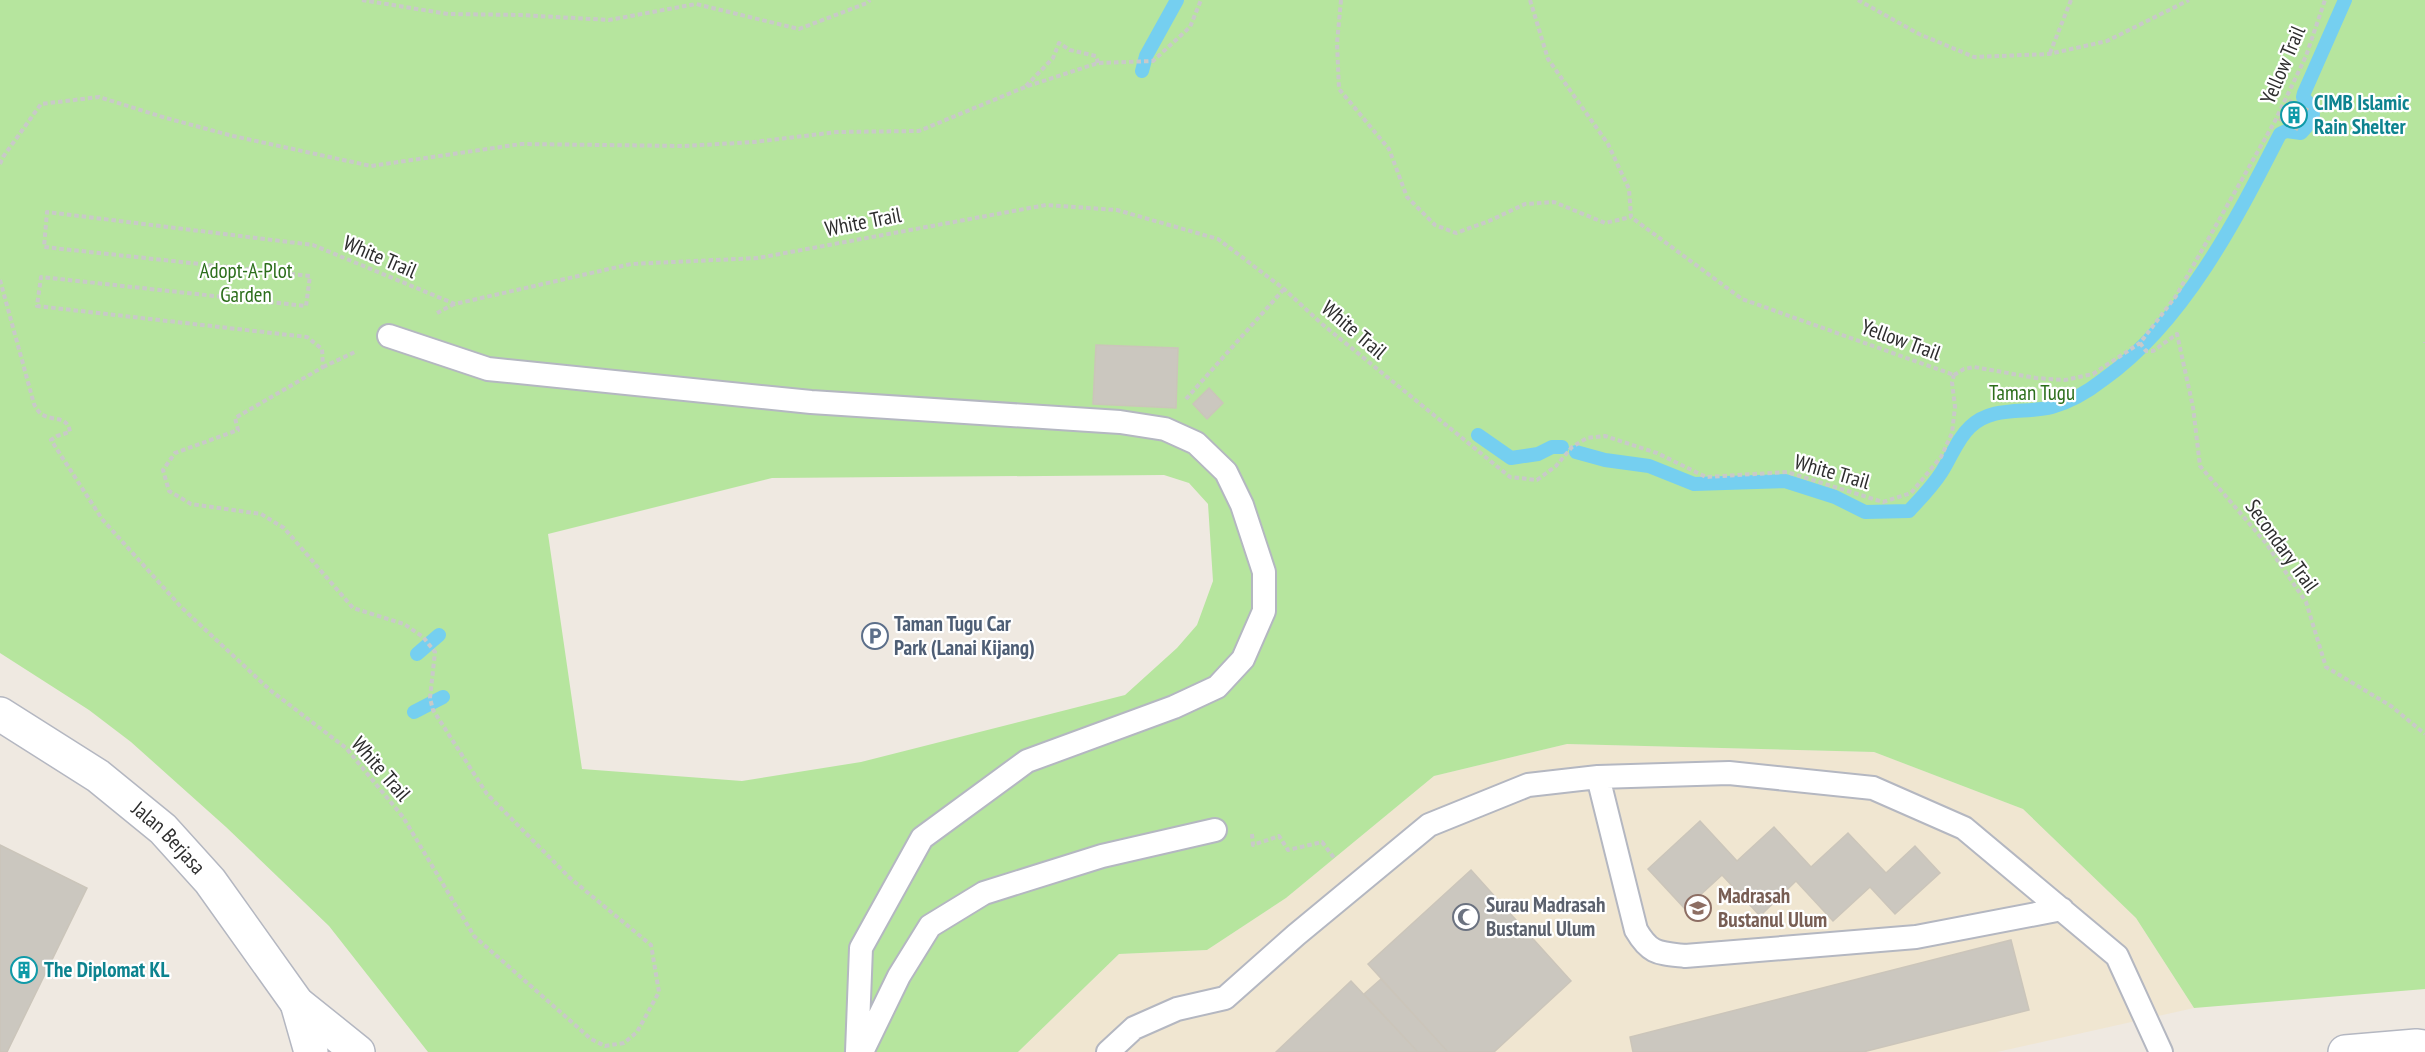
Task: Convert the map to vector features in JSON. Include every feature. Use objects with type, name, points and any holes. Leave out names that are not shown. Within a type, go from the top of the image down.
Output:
[{"type":"street","name":"Jalan Berjasa","points":[[0,714],[98,776],[163,829],[210,881],[297,1003],[358,1052]]},
{"type":"street","name":"Jalan Berjasa","points":[[297,1003],[310,1052]]},
{"type":"street","points":[[2345,1052],[2425,1047]]},
{"type":"lane","points":[[388,336],[488,369],[811,402],[1120,422],[1165,429],[1196,443],[1226,472],[1242,505],[1264,572],[1264,611],[1243,659],[1217,687],[1174,707],[1027,761],[922,838],[861,948],[857,1052]]},
{"type":"lane","points":[[1108,1052],[1134,1028],[1177,1009],[1225,998],[1429,825],[1528,785],[1598,777],[1729,773],[1873,788],[1964,828],[2117,956],[2161,1052]]},
{"type":"lane","points":[[1598,777],[1636,930],[1646,947],[1665,954],[1685,956],[1916,937],[2062,909]]},
{"type":"lane","points":[[862,1052],[899,976],[930,926],[984,893],[1102,856],[1215,830]]},
{"type":"path","points":[[362,0],[448,14],[609,20],[696,4],[798,29],[870,0]]},
{"type":"path","points":[[0,164],[41,104],[99,97],[233,136],[371,166],[521,144],[684,146],[754,142],[837,132],[919,131],[1025,87],[1098,63],[1153,61],[1190,27],[1201,0]]},
{"type":"path","points":[[1341,0],[1337,43],[1339,89],[1389,149],[1407,197],[1435,225],[1456,233],[1525,204],[1554,202],[1605,223],[1631,217],[1629,189],[1608,144],[1548,58],[1530,0]]},
{"type":"path","points":[[1858,0],[1919,34],[1974,57],[2049,54],[2107,41],[2189,0]]},
{"type":"path","points":[[2049,54],[2071,0]]},
{"type":"path","name":"Yellow Trail","points":[[1631,217],[1742,299],[1954,375],[1964,369],[1974,367],[2036,378],[2065,380],[2093,374],[2140,343],[2176,296],[2275,121],[2306,56],[2325,0]]},
{"type":"path","points":[[1025,87],[1053,58],[1059,43],[1070,50],[1096,56],[1098,63]]},
{"type":"path","name":"White Trail","points":[[0,280],[34,404],[42,415],[64,420],[70,426],[70,432],[51,440],[102,519],[181,607],[270,690],[346,748],[403,817],[474,936],[591,1039],[605,1046],[624,1043],[636,1032],[659,992],[651,945],[570,878],[487,794],[433,710],[430,698],[435,652],[423,637],[404,624],[353,608],[284,528],[261,514],[191,504],[169,491],[162,470],[175,453],[238,430],[235,418],[322,367],[322,349],[306,337],[38,306],[41,277],[306,306],[310,276],[44,247],[47,212],[313,245],[455,304],[631,264],[758,258],[1046,205],[1117,210],[1218,239],[1284,289],[1331,332],[1510,477],[1537,480],[1556,466],[1572,447],[1587,438],[1605,436],[1656,453],[1706,477],[1787,472],[1883,502],[1911,493],[1941,457],[1952,433],[1955,407],[1952,382],[1954,375]]},
{"type":"path","points":[[1165,429],[1194,388],[1284,289]]},
{"type":"path","name":"Secondary Trail","points":[[2140,343],[2146,351],[2153,351],[2177,334],[2193,407],[2200,466],[2265,542],[2306,602],[2326,667],[2391,706],[2425,734]]},
{"type":"path","points":[[1215,830],[1252,826],[1253,845],[1279,836],[1288,850],[1322,842],[1356,885]]},
{"type":"shaded area","name":"Madrasah Bustanul Ulum","points":[[1567,744],[1874,752],[2023,809],[2136,918],[2194,1008],[1997,1052],[1018,1052],[1119,954],[1207,950],[1286,898],[1434,776]]},
{"type":"green space","name":"Taman Tugu","points":[[0,0],[2425,0],[2425,989],[2194,1008],[2136,918],[2023,809],[1874,752],[1567,744],[1434,776],[1286,898],[1207,950],[1119,954],[1018,1052],[428,1052],[329,926],[226,827],[131,742],[89,710],[0,653]],"holes":[[[1164,475],[1189,483],[1208,504],[1213,581],[1197,625],[1177,648],[1125,695],[861,762],[742,781],[582,769],[548,534],[772,478]]]},
{"type":"building","name":"CIMB Islamic Rain Shelter","points":[[2290,100],[2308,109],[2297,130],[2279,120]]},
{"type":"building","points":[[1096,345],[1178,348],[1176,408],[1093,404]]},
{"type":"building","points":[[1209,388],[1223,403],[1207,419],[1193,404]]},
{"type":"building","points":[[1700,821],[1737,861],[1774,827],[1811,867],[1848,833],[1886,873],[1915,846],[1940,873],[1895,914],[1870,887],[1833,921],[1796,881],[1760,916],[1722,875],[1685,909],[1648,869]]},
{"type":"building","name":"The Diplomat KL","points":[[0,845],[87,888],[7,1052],[0,1052]]},
{"type":"building","name":"Surau Madrasah Bustanul Ulum","points":[[1471,870],[1571,981],[1494,1052],[1448,1052],[1368,964]]},
{"type":"building","points":[[2011,940],[2029,1010],[1863,1052],[1633,1052],[1630,1037]]},
{"type":"building","points":[[1381,979],[1448,1052],[1418,1052],[1364,994]]},
{"type":"building","points":[[1351,981],[1418,1052],[1276,1052]]},
{"type":"waterway","points":[[1142,71],[1146,56],[1177,0]]},
{"type":"waterway","points":[[1576,452],[1605,460],[1649,466],[1694,484],[1785,481],[1835,497],[1865,512],[1909,511],[1945,467],[1965,432],[1979,420],[2009,411],[2052,407],[2073,399],[2104,379],[2133,356],[2159,329],[2206,267],[2245,201],[2280,134],[2286,131],[2301,133],[2312,119],[2313,111],[2303,97],[2304,93],[2345,0]]},
{"type":"waterway","points":[[1478,435],[1511,458],[1538,454],[1552,447],[1562,447]]},
{"type":"waterway","points":[[417,654],[439,635]]},
{"type":"waterway","points":[[414,712],[443,697]]},
{"type":"place","name":"CIMB Islamic Rain Shelter","points":[[2294,115]]},
{"type":"place","name":"Taman Tugu Car Park (Lanai Kijang)","points":[[875,636]]},
{"type":"place","name":"Madrasah Bustanul Ulum","points":[[1698,908]]},
{"type":"place","name":"Surau Madrasah Bustanul Ulum","points":[[1466,917]]},
{"type":"place","name":"The Diplomat KL","points":[[24,970]]},
{"type":"park label","name":"Adopt-A-Plot Garden","points":[[246,283]]}]
